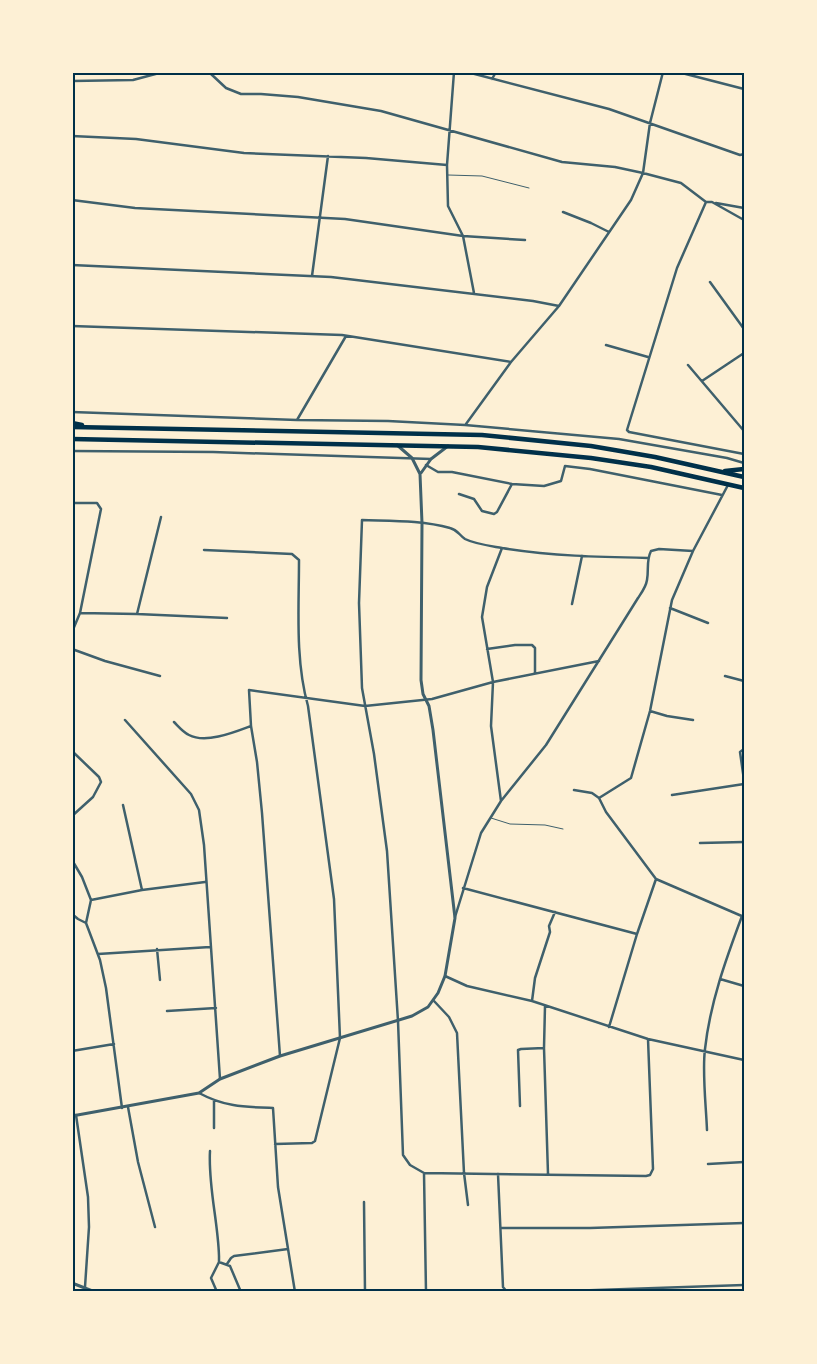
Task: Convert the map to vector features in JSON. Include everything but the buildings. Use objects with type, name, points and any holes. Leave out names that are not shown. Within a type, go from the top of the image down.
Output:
[{"type":"highway","points":[[72,423],[93,427]]},
{"type":"highway","points":[[72,427],[482,435],[591,446],[655,457],[744,477]]},
{"type":"highway","points":[[72,439],[450,445],[651,467],[744,488]]},
{"type":"highway","points":[[722,471],[744,469]]},
{"type":"street","points":[[72,81],[133,80],[164,72]]},
{"type":"street","points":[[208,72],[226,88],[241,94],[298,97],[380,111],[562,162],[614,167],[643,173],[680,183],[706,202],[744,208]]},
{"type":"street","points":[[454,72],[447,165],[448,206],[463,236],[474,293]]},
{"type":"street","points":[[467,72],[609,109],[740,155],[744,154]]},
{"type":"street","points":[[492,79],[496,72]]},
{"type":"street","points":[[465,425],[511,362],[559,306],[631,200],[643,173],[650,123],[663,72]]},
{"type":"street","points":[[678,72],[744,89]]},
{"type":"street","points":[[72,136],[136,139],[244,153],[328,156],[447,165]]},
{"type":"street","points":[[312,276],[328,156]]},
{"type":"street","points":[[72,200],[135,208],[345,219],[463,236],[525,240]]},
{"type":"street","points":[[706,202],[677,268],[648,357],[628,432],[744,454]]},
{"type":"street","points":[[712,202],[744,220]]},
{"type":"street","points":[[563,212],[609,232]]},
{"type":"street","points":[[72,265],[312,276],[533,300],[559,306]]},
{"type":"street","points":[[710,282],[744,329]]},
{"type":"street","points":[[72,326],[346,336],[511,362]]},
{"type":"street","points":[[297,420],[346,336]]},
{"type":"street","points":[[606,345],[648,357]]},
{"type":"street","points":[[702,381],[744,353]]},
{"type":"street","points":[[688,365],[744,430]]},
{"type":"street","points":[[72,412],[465,425],[619,439],[727,458],[744,463]]},
{"type":"street","points":[[396,445],[412,458],[420,474],[422,523],[420,680],[425,700],[429,706],[433,730],[455,918]]},
{"type":"street","points":[[420,474],[431,459],[450,445]]},
{"type":"street","points":[[72,451],[213,452],[431,459]]},
{"type":"street","points":[[426,466],[438,472],[452,472],[512,484],[544,486],[561,481],[565,466],[590,469],[722,495]]},
{"type":"street","points":[[459,494],[474,499],[482,511],[494,514],[497,512],[512,484]]},
{"type":"street","points":[[599,798],[631,778],[650,711],[670,608],[676,589],[693,551],[728,484]]},
{"type":"street","points":[[72,503],[97,503],[101,509],[80,613],[72,632]]},
{"type":"street","points":[[137,614],[161,517]]},
{"type":"street","points":[[648,558],[582,556],[502,548],[468,540],[462,537],[458,531],[451,528],[422,523],[362,520],[359,603],[362,688],[374,754],[387,851],[398,1021],[403,1155],[410,1165],[424,1173],[650,1175],[652,1169],[648,1039]]},
{"type":"street","points":[[501,801],[491,726],[493,682],[482,617],[487,587],[502,548]]},
{"type":"street","points":[[204,550],[292,554],[299,560],[298,625],[302,680],[334,900],[340,1038],[315,1141],[312,1143],[276,1144]]},
{"type":"street","points":[[85,1287],[89,1236],[88,1197],[74,1116],[199,1093],[220,1080],[280,1056],[398,1021],[420,1012],[434,1001],[445,976],[455,918],[481,833],[501,801],[546,745],[646,586],[648,558],[651,551],[693,551]]},
{"type":"street","points":[[572,604],[582,556]]},
{"type":"street","points":[[670,608],[708,624]]},
{"type":"street","points":[[80,613],[226,618]]},
{"type":"street","points":[[487,649],[515,645],[532,645],[535,648],[535,673]]},
{"type":"street","points":[[72,649],[105,661],[160,676]]},
{"type":"street","points":[[280,1056],[262,813],[251,726],[249,690],[365,706],[425,700],[493,682],[599,661]]},
{"type":"street","points":[[726,676],[744,681]]},
{"type":"street","points":[[650,711],[693,720]]},
{"type":"street","points":[[125,720],[188,789],[196,801],[199,810],[204,844],[220,1080]]},
{"type":"street","points":[[174,722],[196,738],[230,734],[251,726]]},
{"type":"street","points":[[744,749],[740,752],[740,756],[744,780]]},
{"type":"street","points":[[72,751],[99,777],[101,782],[93,797],[72,816]]},
{"type":"street","points":[[672,795],[744,784]]},
{"type":"street","points":[[574,790],[592,793],[599,798],[606,812],[656,879],[744,916],[720,979],[710,1016],[704,1051],[707,1130]]},
{"type":"street","points":[[123,805],[142,890]]},
{"type":"street","points":[[700,843],[744,842]]},
{"type":"street","points":[[72,860],[91,900],[86,923],[98,954],[106,988],[122,1108]]},
{"type":"street","points":[[609,1027],[656,879]]},
{"type":"street","points":[[91,900],[142,890],[206,882]]},
{"type":"street","points":[[463,888],[637,934]]},
{"type":"street","points":[[532,1001],[535,978],[550,932],[549,926],[555,912]]},
{"type":"street","points":[[72,914],[86,923]]},
{"type":"street","points":[[98,954],[210,947]]},
{"type":"street","points":[[157,950],[160,980]]},
{"type":"street","points":[[445,976],[467,986],[532,1001],[648,1039],[744,1060]]},
{"type":"street","points":[[720,979],[744,986]]},
{"type":"street","points":[[434,1001],[449,1017],[457,1033],[464,1173],[468,1205]]},
{"type":"street","points":[[545,1006],[544,1048],[548,1174]]},
{"type":"street","points":[[167,1011],[216,1008]]},
{"type":"street","points":[[72,1051],[114,1044]]},
{"type":"street","points":[[520,1106],[518,1050],[544,1048]]},
{"type":"street","points":[[199,1093],[214,1101],[238,1107],[273,1108],[278,1187],[295,1292]]},
{"type":"street","points":[[214,1101],[214,1128]]},
{"type":"street","points":[[128,1107],[138,1162],[154,1227]]},
{"type":"street","points":[[210,1150],[209,1173],[217,1230],[219,1262],[211,1278],[216,1292]]},
{"type":"street","points":[[708,1164],[744,1162]]},
{"type":"street","points":[[424,1173],[426,1292]]},
{"type":"street","points":[[498,1174],[503,1287],[507,1292]]},
{"type":"street","points":[[364,1202],[365,1292]]},
{"type":"street","points":[[501,1228],[590,1228],[744,1223]]},
{"type":"street","points":[[227,1264],[234,1256],[288,1249]]},
{"type":"street","points":[[219,1262],[230,1266],[241,1292]]},
{"type":"street","points":[[72,1283],[95,1292]]},
{"type":"street","points":[[538,1292],[744,1286]]},
{"type":"lane","points":[[447,176],[482,176],[529,188]]},
{"type":"lane","points":[[490,818],[510,824],[545,825],[563,829]]}]
